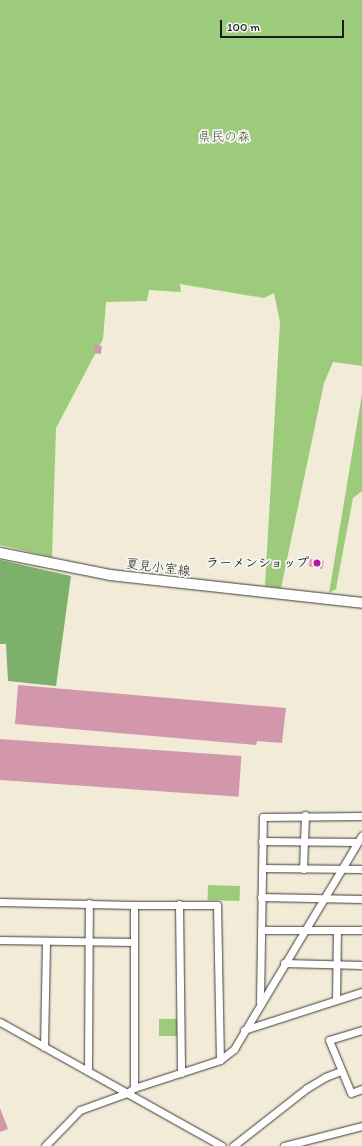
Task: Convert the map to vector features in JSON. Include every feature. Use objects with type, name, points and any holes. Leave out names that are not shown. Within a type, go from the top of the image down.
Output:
[{"type":"main road","name":"夏見小室線","points":[[0,552],[110,575],[362,603]]},
{"type":"street","points":[[260,1002],[262,841],[265,815],[362,816]]},
{"type":"street","points":[[304,869],[305,815]]},
{"type":"street","points":[[45,1146],[80,1110],[127,1093],[134,1088],[220,1060],[234,1049],[260,1002],[362,835]]},
{"type":"street","points":[[262,841],[357,842]]},
{"type":"street","points":[[262,868],[362,869]]},
{"type":"street","points":[[262,897],[362,899]]},
{"type":"street","points":[[0,902],[217,905],[220,1060]]},
{"type":"street","points":[[88,903],[88,1071]]},
{"type":"street","points":[[179,904],[182,1073]]},
{"type":"street","points":[[134,905],[134,1088]]},
{"type":"street","points":[[261,930],[362,930]]},
{"type":"street","points":[[336,1000],[337,930]]},
{"type":"street","points":[[0,940],[134,942]]},
{"type":"street","points":[[44,1047],[46,941]]},
{"type":"street","points":[[284,963],[362,965]]},
{"type":"street","points":[[244,1030],[362,992]]},
{"type":"street","points":[[0,1022],[222,1146]]},
{"type":"street","points":[[362,1030],[329,1040],[351,1093],[362,1090]]},
{"type":"street","points":[[233,1146],[308,1088],[325,1077],[341,1072]]},
{"type":"street","points":[[284,1146],[362,1126]]},
{"type":"green space","name":"県民の森","points":[[0,0],[362,0],[362,366],[333,362],[324,383],[281,588],[265,586],[280,322],[274,293],[264,298],[180,284],[181,292],[149,290],[147,301],[106,302],[103,339],[56,428],[52,557],[0,545]]},
{"type":"green space","points":[[362,394],[362,491],[353,498],[336,589],[329,593]]},
{"type":"green space","points":[[0,560],[71,576],[56,686],[8,681],[6,644],[0,644]]},
{"type":"green space","points":[[208,885],[240,886],[239,901],[207,900]]},
{"type":"green space","points":[[159,1019],[177,1019],[177,1036],[159,1036]]},
{"type":"building","points":[[95,345],[102,346],[101,354],[94,353]]},
{"type":"building","points":[[310,559],[324,561],[322,569],[309,566]]},
{"type":"building","points":[[18,685],[286,708],[282,743],[257,741],[256,745],[15,724]]},
{"type":"building","points":[[0,739],[241,756],[239,797],[0,780]]},
{"type":"building","points":[[0,1108],[8,1129],[0,1132]]},
{"type":"place","name":"ラーメンショップ","points":[[317,563]]}]
